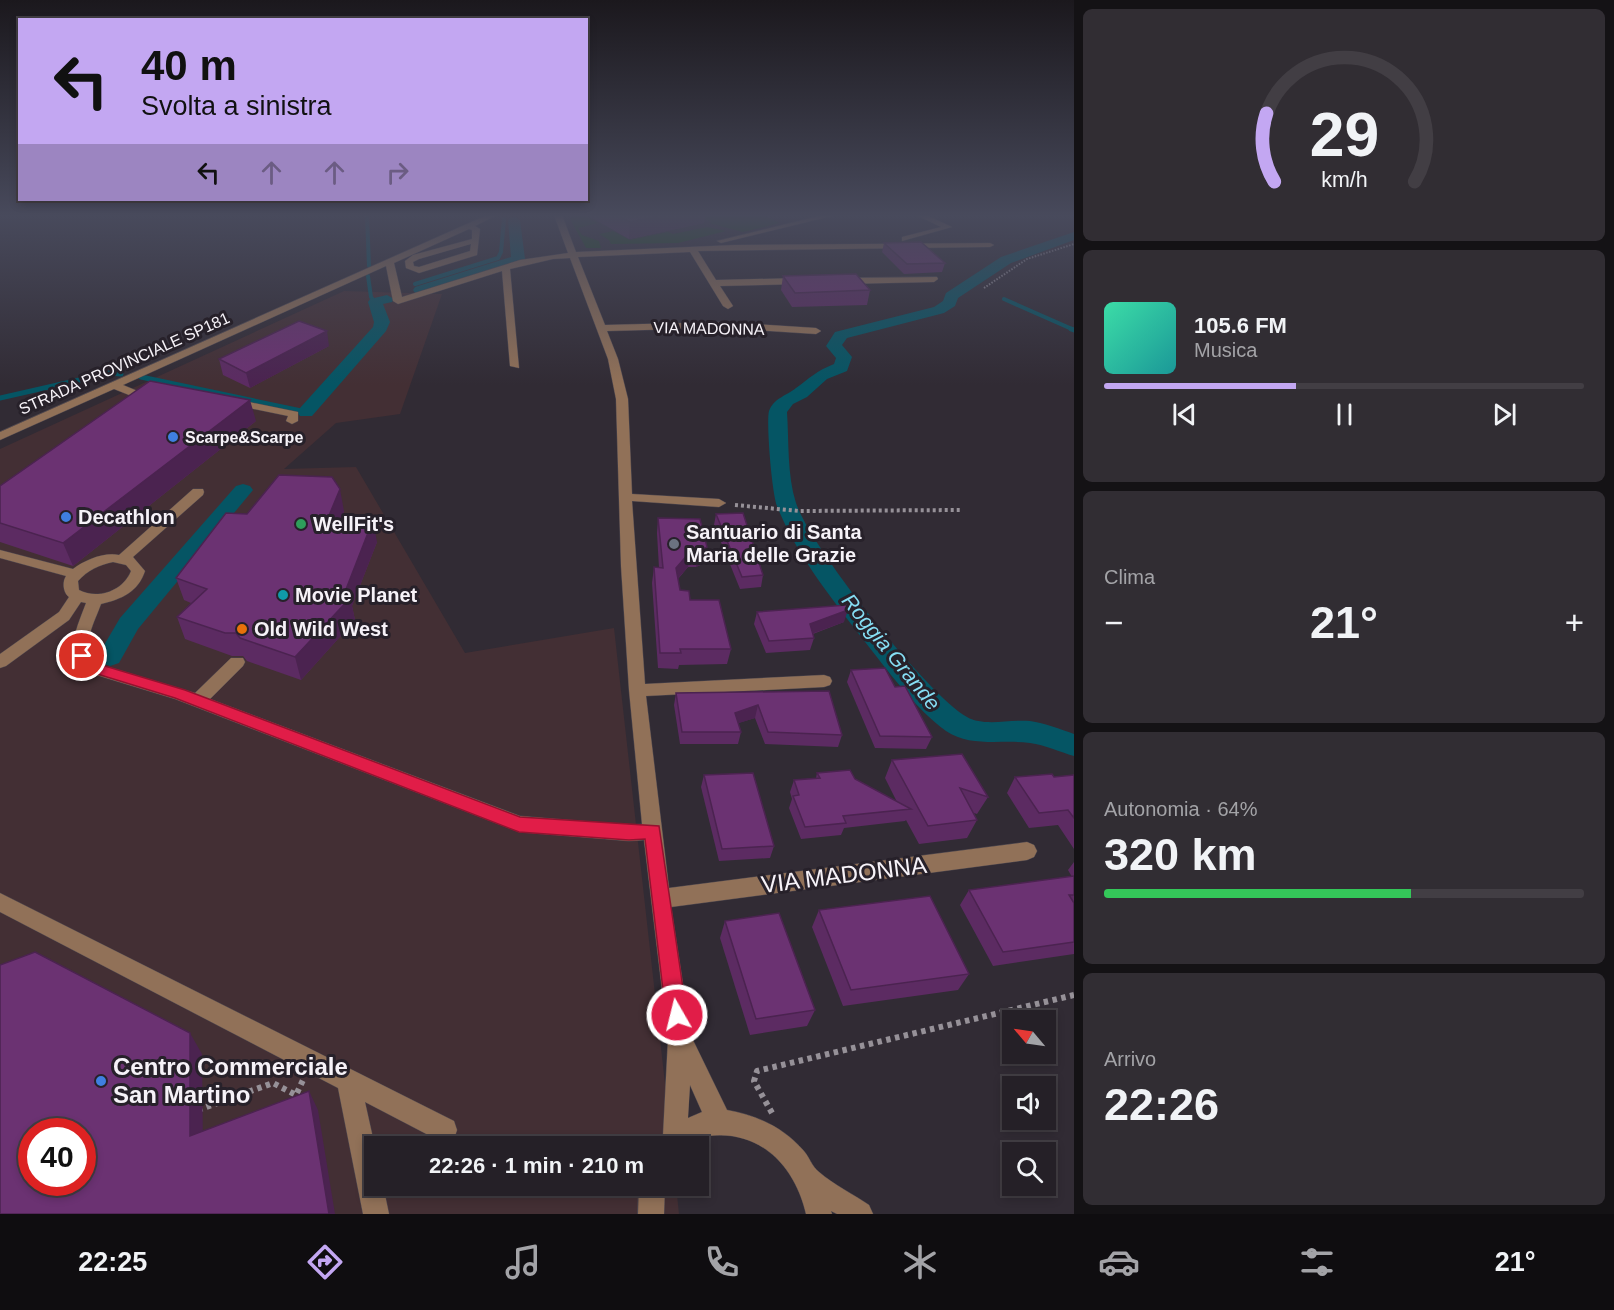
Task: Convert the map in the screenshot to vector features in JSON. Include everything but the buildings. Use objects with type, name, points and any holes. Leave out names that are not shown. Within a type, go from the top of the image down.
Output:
[{"type":"street","name":"STRADA PROVINCIALE SP181","points":[[0,436],[365,272]]},
{"type":"street","points":[[391,272],[398,301],[494,272]]},
{"type":"street","points":[[506,272],[515,366]]},
{"type":"street","points":[[579,272],[613,359],[622,399],[625,497],[637,690],[660,898],[680,1039],[673,1136]]},
{"type":"street","points":[[707,272],[728,306]]},
{"type":"street","points":[[830,281],[934,279]]},
{"type":"street","points":[[714,283],[807,281]]},
{"type":"street","name":"VIA MADONNA","points":[[602,328],[721,325],[816,331]]},
{"type":"street","points":[[113,384],[139,396],[166,388]]},
{"type":"street","points":[[224,400],[294,414],[292,422]]},
{"type":"street","points":[[123,559],[198,492]]},
{"type":"street","points":[[625,497],[719,503]]},
{"type":"street","points":[[0,554],[75,574]]},
{"type":"street","points":[[0,662],[86,598],[116,594],[133,583],[138,571],[131,561],[123,559],[113,558],[92,563],[75,574],[70,587],[86,598]]},
{"type":"street","points":[[86,598],[80,647],[82,656],[88,664],[198,701],[519,824],[629,833],[653,831]]},
{"type":"street","points":[[198,701],[237,662]]},
{"type":"street","points":[[637,690],[824,681]]},
{"type":"street","name":"VIA MADONNA","points":[[660,898],[1027,852]]},
{"type":"street","points":[[0,902],[445,1130]]},
{"type":"street","points":[[680,1039],[719,1121]]},
{"type":"street","points":[[349,1081],[376,1214]]},
{"type":"street","points":[[682,1136],[695,1126],[719,1121],[740,1123],[761,1131],[782,1146],[796,1161],[808,1180],[819,1214]]},
{"type":"street","points":[[808,1180],[860,1214]]},
{"type":"street","points":[[651,1214],[652,1196]]},
{"type":"path","points":[[984,288],[1008,272]]},
{"type":"path","points":[[719,503],[798,511],[960,510]]},
{"type":"path","points":[[782,1146],[774,1117],[754,1081],[756,1071],[1074,995]]},
{"type":"path","points":[[192,1112],[273,1083],[296,1095],[312,1062]]},
{"type":"shaded area","points":[[344,291],[442,294],[400,414],[336,423],[284,469],[356,467],[465,653],[614,628],[671,1136],[364,1136],[364,1196],[677,1196],[679,1214],[0,1214],[0,449]]},
{"type":"waterway","points":[[415,284],[454,272]]},
{"type":"waterway","points":[[420,290],[478,272]]},
{"type":"waterway","name":"Roggia Grande","points":[[988,272],[951,296],[950,303],[939,310],[841,335],[834,346],[844,357],[841,367],[821,375],[801,393],[786,400],[778,412],[784,492],[794,522],[835,585],[891,657],[941,712],[958,725],[967,728],[985,731],[1030,732],[1074,745]]},
{"type":"waterway","points":[[368,276],[371,297],[375,302]]},
{"type":"waterway","points":[[306,412],[380,328],[382,322],[375,302],[387,299]]},
{"type":"waterway","points":[[1004,299],[1074,330],[1071,329]]},
{"type":"waterway","points":[[0,398],[110,373],[121,374]]},
{"type":"waterway","points":[[141,377],[306,412]]},
{"type":"waterway","points":[[110,657],[129,624],[243,490]]},
{"type":"place","name":"Scarpe&Scarpe","points":[[173,437]]},
{"type":"place","name":"Decathlon","points":[[66,517]]},
{"type":"place","name":"WellFit's","points":[[301,524]]},
{"type":"place","name":"Santuario di Santa Maria delle Grazie","points":[[674,544]]},
{"type":"place","name":"Movie Planet","points":[[283,595]]},
{"type":"place","name":"Old Wild West","points":[[242,629]]},
{"type":"place","name":"Centro Commerciale San Martino","points":[[101,1081]]},
{"type":"route","points":[[82,656],[88,664],[99,669],[180,694],[519,824],[629,833],[653,831],[677,1015]]}]
